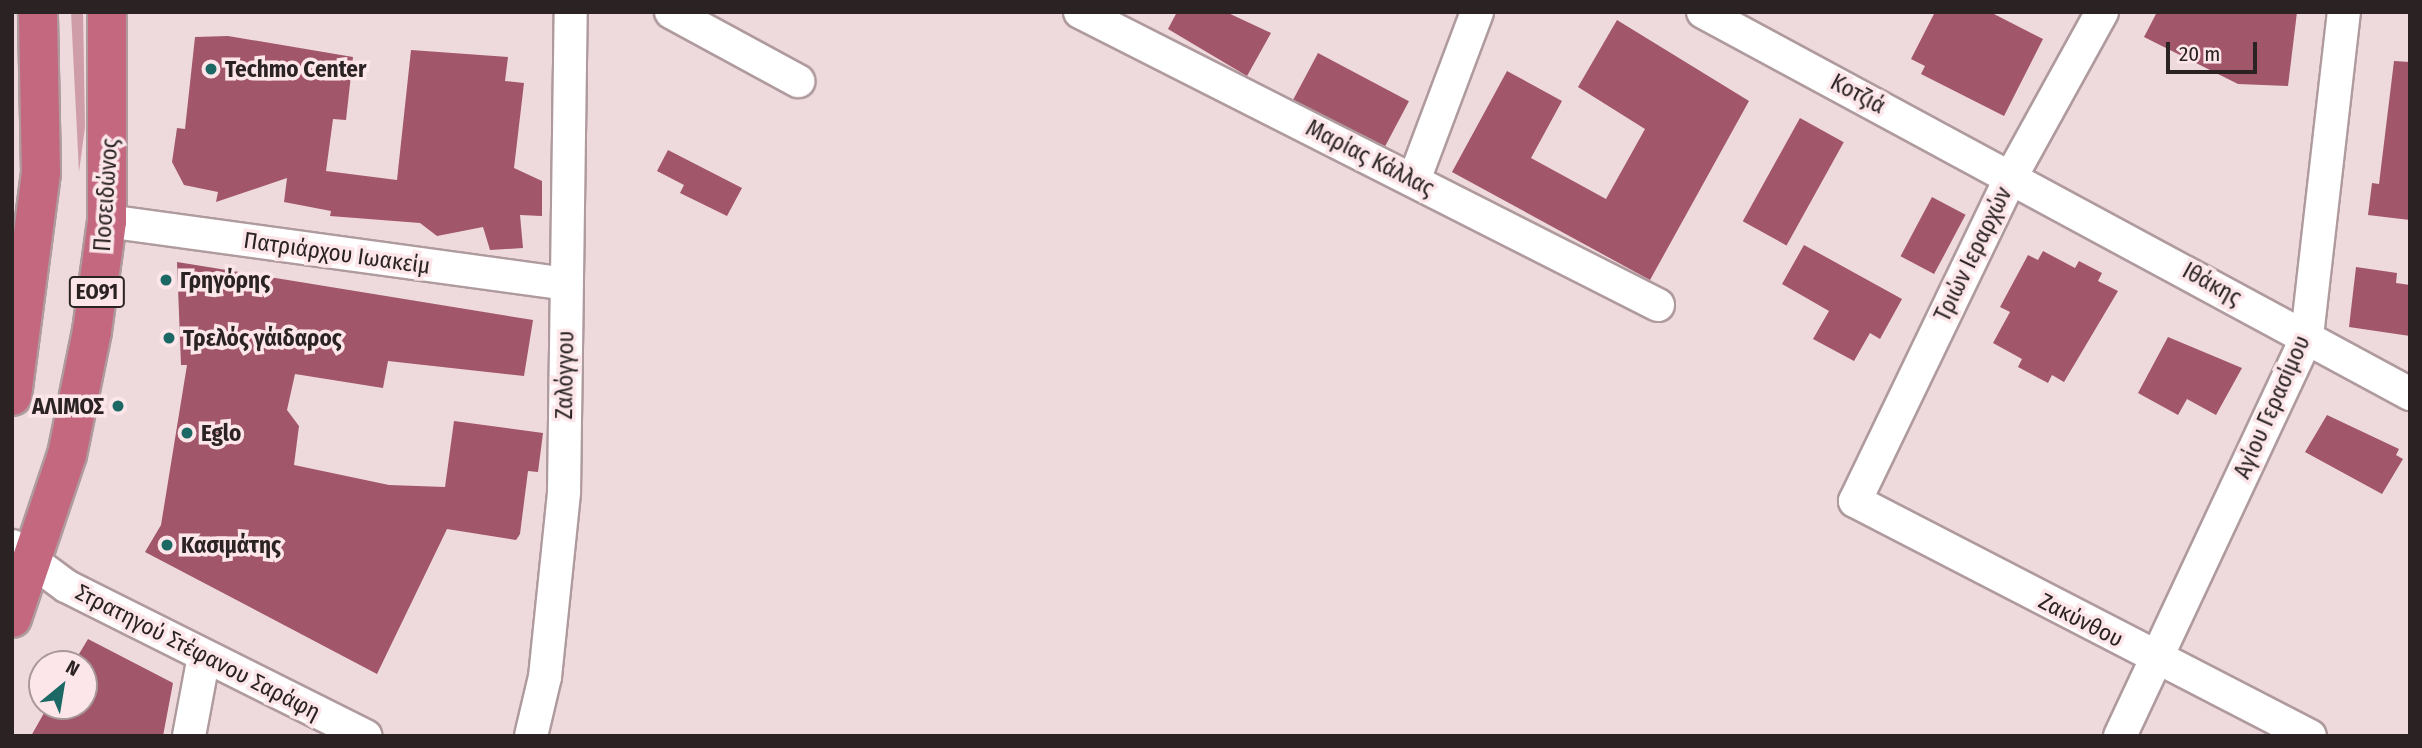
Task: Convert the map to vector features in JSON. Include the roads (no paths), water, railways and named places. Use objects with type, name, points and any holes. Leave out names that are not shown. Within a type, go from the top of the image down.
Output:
[{"type":"highway","points":[[12,396],[40,187],[38,12]]},
{"type":"highway","name":"Ποσειδώνος","points":[[12,618],[22,555],[67,455],[107,221],[107,12]]},
{"type":"street","name":"Ζαλόγγου","points":[[531,736],[545,677],[564,492],[571,12]]},
{"type":"street","points":[[671,12],[798,81]]},
{"type":"street","name":"Μαρίας Κάλλας","points":[[1080,12],[1658,305]]},
{"type":"street","points":[[1414,180],[1478,12]]},
{"type":"street","name":"Κοτζιά","points":[[1703,12],[2012,175]]},
{"type":"street","name":"Τριών Ιεραρχών","points":[[1855,501],[2012,175],[2102,12]]},
{"type":"street","name":"Αγίου Γερασίμου","points":[[2120,736],[2307,335],[2344,12]]},
{"type":"street","name":"Ιθάκης","points":[[2012,175],[2410,394]]},
{"type":"street","name":"Πατριάρχου Ιωακείμ","points":[[107,221],[566,284]]},
{"type":"street","name":"Ζακύνθου","points":[[1855,501],[2310,736]]},
{"type":"street","name":"Στρατηγού Στέφανου Σαράφη","points":[[22,555],[204,656],[366,736]]},
{"type":"street","points":[[188,736],[204,656]]},
{"type":"place","name":"Techmo Center","points":[[211,69]]},
{"type":"place","name":"Γρηγόρης","points":[[166,280]]},
{"type":"place","name":"Τρελός γάιδαρος","points":[[169,338]]},
{"type":"place","name":"ΑΛΙΜΟΣ","points":[[118,406]]},
{"type":"place","name":"Eglo","points":[[187,433]]},
{"type":"place","name":"Κασιμάτης","points":[[167,545]]}]
